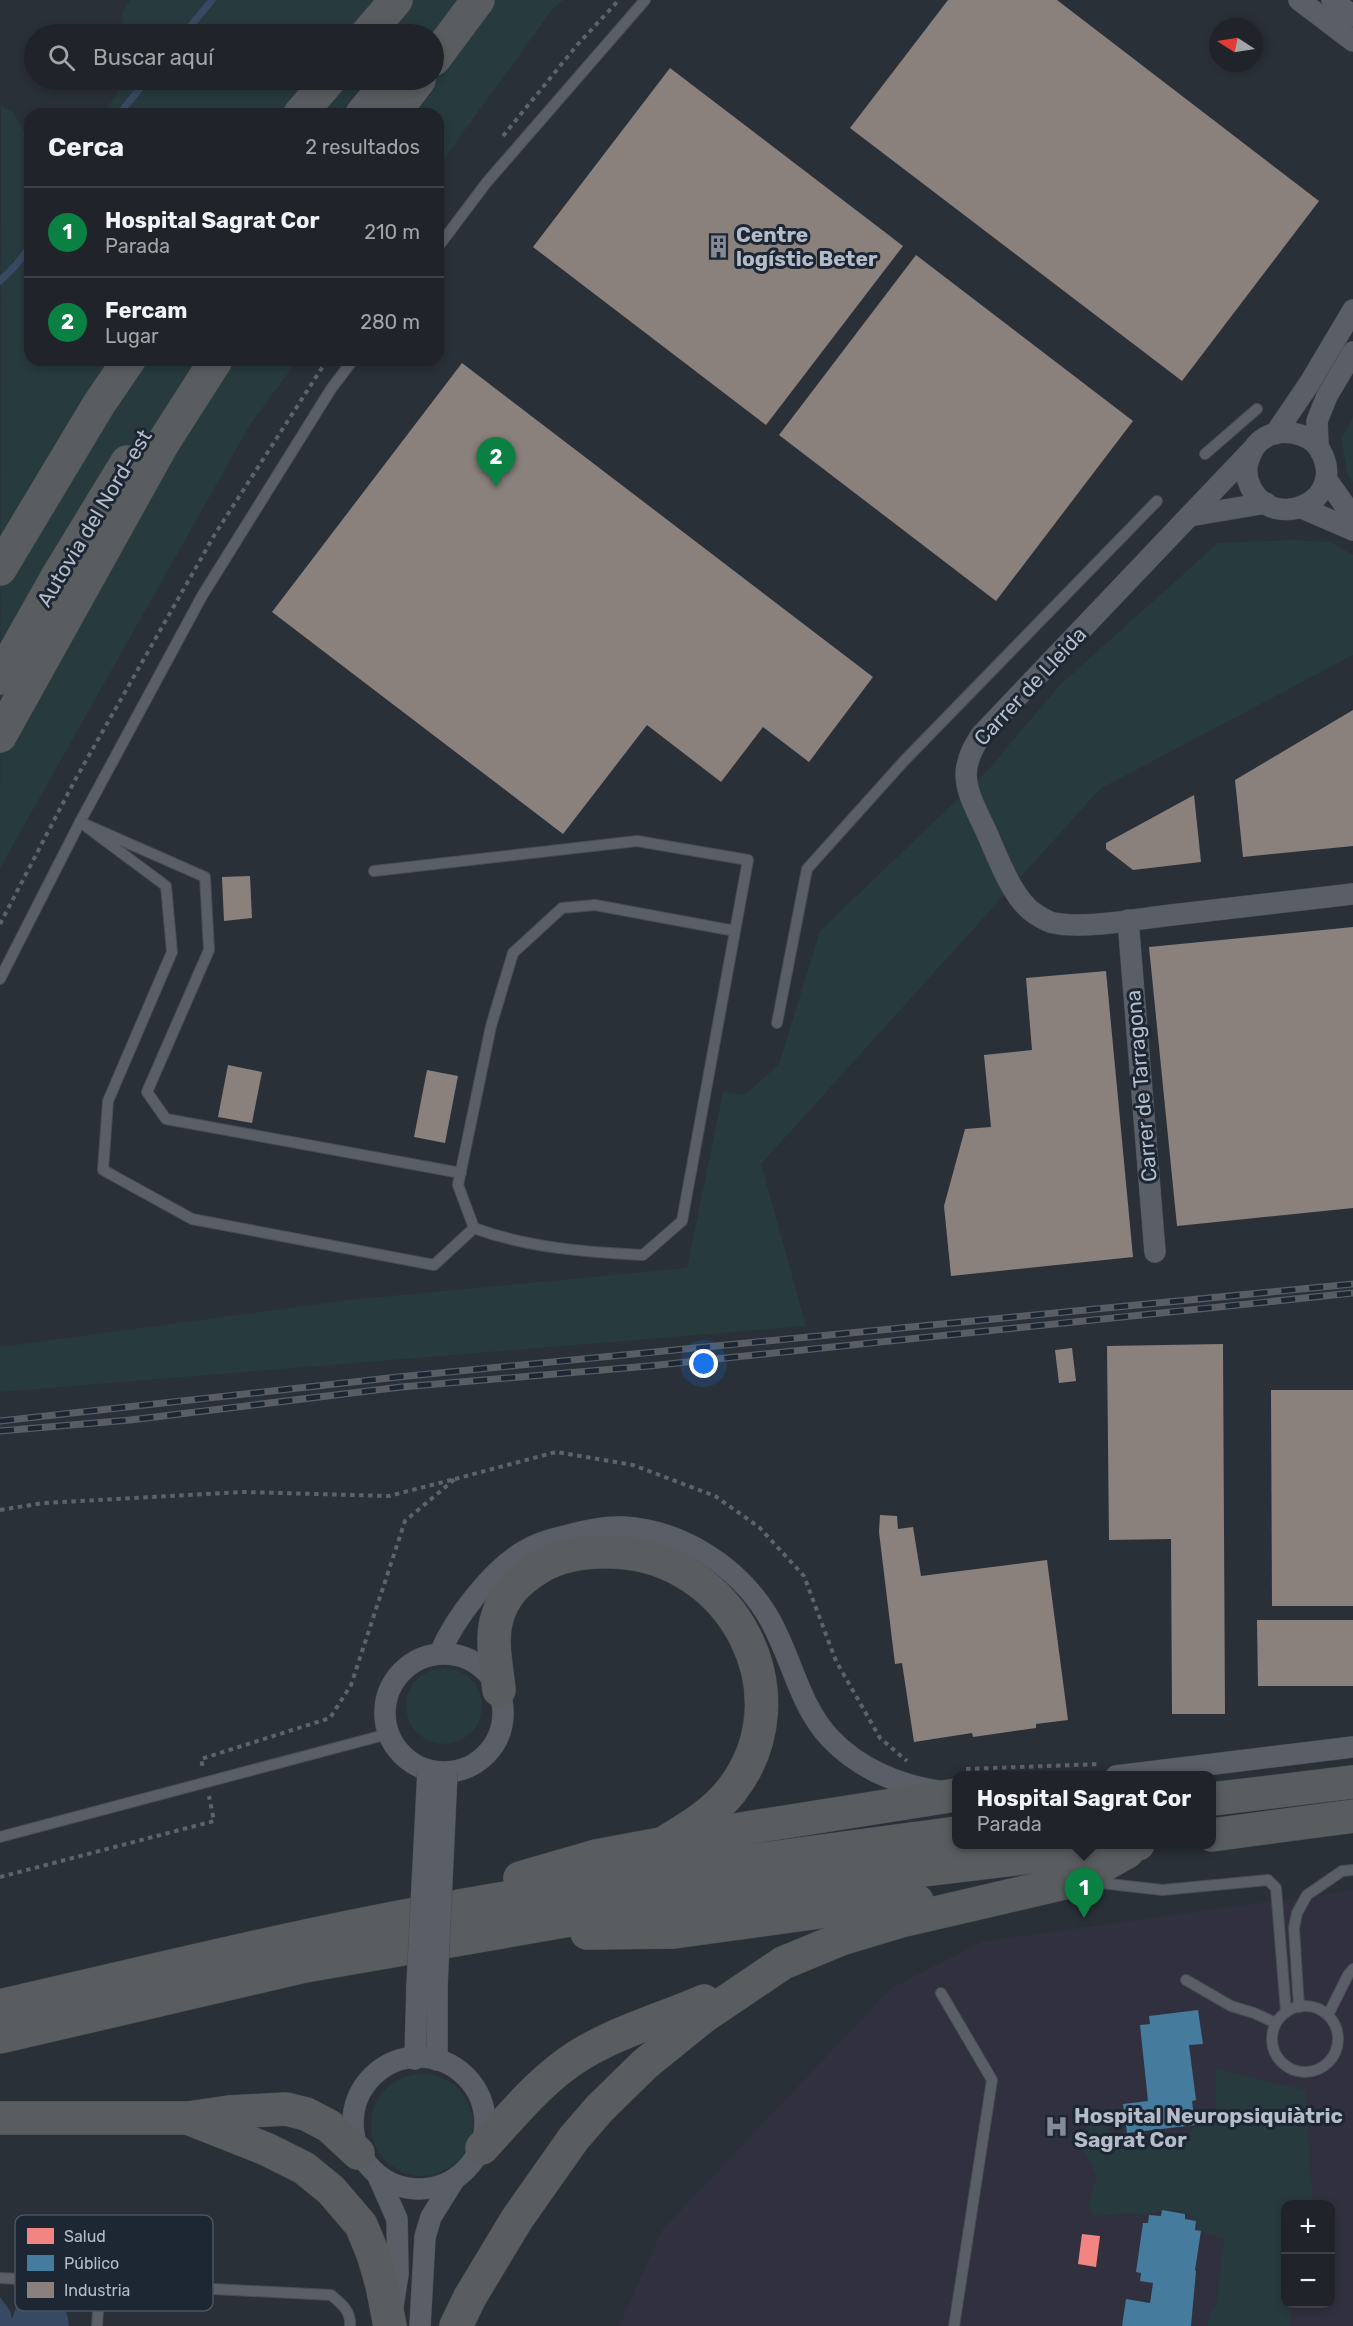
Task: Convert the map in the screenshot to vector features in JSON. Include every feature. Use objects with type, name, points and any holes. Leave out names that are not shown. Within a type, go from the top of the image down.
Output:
[{"type":"highway","points":[[376,24],[396,0]]},
{"type":"highway","points":[[439,24],[461,0]]},
{"type":"highway","points":[[444,46],[478,0]]},
{"type":"highway","points":[[305,108],[320,90]]},
{"type":"highway","points":[[367,108],[382,90]]},
{"type":"highway","points":[[398,108],[411,90]]},
{"type":"highway","points":[[0,569],[99,404],[125,366]]},
{"type":"highway","name":"Autovia del Nord-est","points":[[0,678],[57,577],[186,366]]},
{"type":"highway","points":[[0,736],[163,443],[212,366]]},
{"type":"highway","points":[[499,1690],[495,1646],[496,1623],[505,1597],[523,1578],[548,1563],[573,1554],[603,1551],[628,1552],[669,1563],[704,1585],[727,1609],[745,1635],[756,1662],[762,1700],[759,1726],[747,1766],[730,1792],[702,1820],[662,1844]]},
{"type":"highway","points":[[1216,1799],[1353,1782]]},
{"type":"highway","points":[[406,1916],[506,1881],[596,1856],[747,1828],[952,1795]]},
{"type":"highway","points":[[1216,1834],[1353,1816]]},
{"type":"highway","points":[[0,2006],[281,1941],[406,1916],[652,1874],[952,1834]]},
{"type":"highway","points":[[0,2037],[305,1966],[708,1896],[1106,1849]]},
{"type":"highway","points":[[456,2326],[470,2297],[517,2219],[574,2138],[600,2108],[645,2064],[703,2017],[783,1964],[841,1939],[901,1921],[1077,1880],[1133,1849]]},
{"type":"highway","points":[[504,1931],[674,1932],[900,1901],[1008,1897]]},
{"type":"highway","points":[[482,2148],[535,2091],[578,2056],[622,2034],[664,2019],[764,1976]]},
{"type":"highway","points":[[0,2118],[188,2118],[229,2112],[286,2109],[306,2114],[329,2126],[368,2165]]},
{"type":"highway","points":[[188,2118],[266,2149],[304,2168],[331,2190],[361,2225],[382,2285],[390,2326]]},
{"type":"street","points":[[1299,0],[1353,41]]},
{"type":"street","points":[[1332,0],[1353,15]]},
{"type":"street","points":[[1275,434],[1309,384],[1353,309]]},
{"type":"street","points":[[1353,352],[1327,396],[1317,421],[1318,445],[1323,455],[1327,480],[1353,517]]},
{"type":"street","points":[[1318,445],[1297,433],[1275,434],[1263,438],[1253,448],[1246,466],[1248,482],[1254,494],[1266,503],[1281,509],[1302,508],[1353,530]]},
{"type":"street","name":"Carrer de Lleida","points":[[1253,448],[982,734],[966,763],[965,778],[971,798],[1016,895],[1035,914],[1053,923],[1081,924],[1128,920],[1353,894]]},
{"type":"street","points":[[1302,508],[1316,498],[1327,480]]},
{"type":"street","points":[[1189,516],[1266,503]]},
{"type":"street","name":"Carrer de Tarragona","points":[[1128,920],[1155,1252]]},
{"type":"street","points":[[440,1653],[447,1636],[472,1600],[499,1572],[526,1550],[587,1530],[623,1527],[668,1536],[704,1551],[739,1581],[766,1613],[804,1700],[829,1737],[857,1762],[890,1779],[924,1789],[952,1793]]},
{"type":"street","points":[[440,1653],[467,1657],[480,1664],[499,1690],[502,1722],[498,1737],[489,1751],[477,1762],[463,1769],[438,1771],[406,1759],[397,1750],[388,1734],[384,1714],[385,1701],[396,1677],[416,1660],[440,1653]]},
{"type":"street","points":[[1157,1771],[1353,1747]]},
{"type":"street","points":[[415,2059],[427,1985],[438,1771]]},
{"type":"street","points":[[427,1985],[437,2060]]},
{"type":"street","points":[[390,2326],[398,2274],[397,2219],[352,2135],[353,2117],[364,2083],[376,2071],[392,2062],[415,2059],[437,2060],[462,2072],[480,2094],[487,2121],[482,2148],[475,2161],[454,2180],[431,2217],[425,2237],[420,2326]]},
{"type":"street","points":[[368,2165],[397,2185],[416,2188],[454,2180]]},
{"type":"lane","points":[[444,239],[487,182],[645,0]]},
{"type":"lane","points":[[0,979],[80,822],[202,596],[349,366]]},
{"type":"lane","points":[[1206,454],[1257,409]]},
{"type":"lane","points":[[777,1023],[807,869],[904,761],[1156,501]]},
{"type":"lane","points":[[80,822],[205,877],[209,950],[147,1092],[166,1119],[461,1173]]},
{"type":"lane","points":[[80,822],[166,886],[172,952],[108,1101],[103,1170],[192,1219],[434,1265],[474,1228]]},
{"type":"lane","points":[[374,871],[637,841],[748,860],[682,1221],[643,1255],[588,1252],[514,1241],[474,1228]]},
{"type":"lane","points":[[474,1228],[459,1185],[491,1026],[513,952],[562,908],[595,905],[735,931]]},
{"type":"lane","points":[[0,1837],[388,1734]]},
{"type":"lane","points":[[1299,2007],[1294,1928],[1296,1913],[1307,1895],[1342,1871],[1353,1870]]},
{"type":"lane","points":[[1077,1880],[1162,1890],[1268,1880],[1276,1888],[1286,2012]]},
{"type":"lane","points":[[1328,2015],[1353,1969]]},
{"type":"lane","points":[[1186,1980],[1231,2007],[1254,2013],[1276,2023]]},
{"type":"lane","points":[[941,1993],[992,2080],[954,2326]]},
{"type":"lane","points":[[1299,2007],[1314,2007],[1328,2015],[1336,2027],[1338,2041],[1334,2055],[1324,2066],[1311,2072],[1296,2071],[1283,2064],[1275,2052],[1272,2037],[1276,2023],[1286,2012],[1299,2007]]},
{"type":"lane","points":[[0,2278],[15,2279]]},
{"type":"lane","points":[[213,2289],[331,2295],[343,2305],[350,2317],[350,2326]]},
{"type":"lane","points":[[97,2326],[98,2311]]},
{"type":"path","points":[[503,137],[578,44],[619,0]]},
{"type":"path","points":[[0,924],[75,780],[215,534],[323,366]]},
{"type":"path","points":[[0,1510],[43,1503],[243,1492],[389,1496],[455,1479],[405,1521],[351,1685],[330,1718],[201,1758],[214,1821],[0,1877]]},
{"type":"shaded area","name":"Hospital Neuropsiquiàtric Sagrat Cor","points":[[1353,1890],[1353,2326],[619,2326],[662,2230],[891,1988],[981,1942]]},
{"type":"green space","points":[[130,0],[563,0],[552,10],[444,159],[444,108],[107,108],[118,90],[444,90],[444,24],[123,24],[123,11]]},
{"type":"green space","points":[[1,106],[13,112],[24,132],[24,366],[294,366],[251,423],[0,868]]},
{"type":"green space","points":[[1353,418],[1353,482],[1348,476],[1341,439]]},
{"type":"green space","points":[[1293,540],[1330,542],[1353,555],[1353,655],[1100,789],[761,1164],[806,1326],[0,1392],[0,1347],[349,1300],[687,1268],[723,1092],[745,1095],[779,1064],[820,931],[987,771],[1060,685],[1218,543]]},
{"type":"green space","points":[[444,1668],[458,1671],[471,1679],[479,1692],[482,1706],[479,1720],[471,1733],[458,1741],[444,1744],[430,1741],[417,1733],[409,1720],[406,1706],[409,1692],[417,1679],[430,1671]]},
{"type":"green space","points":[[1215,2068],[1305,2090],[1313,2200],[1281,2200],[1281,2308],[1291,2308],[1289,2326],[1207,2326],[1209,2314],[1216,2306],[1224,2239],[1200,2231],[1191,2215],[1173,2210],[1140,2215],[1132,2213],[1095,2216],[1088,2204],[1097,2177],[1086,2154],[1069,2139],[1089,2127],[1108,2124],[1111,2145],[1187,2136],[1190,2131],[1216,2115]]},
{"type":"green space","points":[[422,2074],[441,2078],[458,2089],[469,2106],[473,2125],[469,2144],[458,2161],[441,2172],[422,2176],[403,2172],[386,2161],[375,2144],[371,2125],[375,2106],[386,2089],[403,2078]]},
{"type":"water","points":[[0,2297],[10,2311],[12,2319],[15,2310],[65,2311],[69,2326],[0,2326]]},
{"type":"building: Salud","points":[[1082,2234],[1100,2236],[1096,2267],[1078,2264]]},
{"type":"building: Público","points":[[1198,2010],[1203,2044],[1189,2045],[1196,2100],[1192,2101],[1195,2125],[1127,2133],[1123,2104],[1148,2101],[1140,2025],[1150,2024],[1149,2016]]},
{"type":"building: Público","points":[[1162,2210],[1185,2214],[1185,2219],[1196,2221],[1195,2230],[1201,2231],[1195,2270],[1191,2326],[1122,2326],[1126,2299],[1150,2303],[1153,2283],[1140,2281],[1141,2273],[1136,2272],[1143,2223],[1148,2223],[1149,2215],[1161,2216]]},
{"type":"building: Industria","points":[[948,0],[1057,0],[1319,201],[1182,381],[850,128]]},
{"type":"building: Industria","name":"Centre logístic Beter","points":[[670,68],[903,246],[766,425],[533,247]]},
{"type":"building: Industria","points":[[916,255],[1133,421],[996,601],[779,435]]},
{"type":"building: Industria","points":[[462,363],[873,677],[809,762],[763,727],[721,782],[647,725],[563,834],[272,612]]},
{"type":"building: Industria","points":[[1353,710],[1353,846],[1243,857],[1235,780]]},
{"type":"building: Industria","points":[[1194,795],[1201,862],[1133,870],[1106,849],[1106,843]]},
{"type":"building: Industria","points":[[250,876],[252,918],[224,921],[222,877]]},
{"type":"building: Industria","points":[[1353,927],[1353,1208],[1177,1226],[1149,947]]},
{"type":"building: Industria","points":[[1106,971],[1133,1257],[951,1276],[944,1206],[965,1129],[991,1127],[984,1055],[1032,1050],[1026,978]]},
{"type":"building: Industria","points":[[228,1065],[262,1072],[252,1123],[218,1117]]},
{"type":"building: Industria","points":[[427,1070],[458,1076],[445,1143],[414,1137]]},
{"type":"building: Industria","points":[[1223,1344],[1225,1714],[1172,1714],[1171,1539],[1109,1540],[1107,1346]]},
{"type":"building: Industria","points":[[1072,1348],[1076,1381],[1059,1383],[1055,1350]]},
{"type":"building: Industria","points":[[1271,1390],[1353,1390],[1353,1606],[1272,1606]]},
{"type":"building: Industria","points":[[880,1515],[897,1516],[898,1529],[913,1527],[921,1576],[1047,1560],[1068,1720],[1036,1724],[1036,1728],[973,1737],[972,1733],[914,1742],[902,1663],[895,1664],[879,1532]]},
{"type":"building: Industria","points":[[1257,1620],[1353,1620],[1353,1686],[1258,1686]]},
{"type":"waterway","points":[[192,24],[212,0]]},
{"type":"waterway","points":[[124,108],[139,90]]},
{"type":"waterway","points":[[0,281],[24,255]]},
{"type":"railway","points":[[0,1421],[398,1377],[1353,1284]]},
{"type":"railway","points":[[0,1431],[130,1420],[401,1387],[649,1366],[1353,1293]]},
{"type":"place","name":"Centre logístic Beter","points":[[718,246]]},
{"type":"place","name":"Fercam","points":[[496,487]]},
{"type":"place","name":"Hospital Sagrat Cor","points":[[1084,1918]]},
{"type":"place","name":"Hospital Neuropsiquiàtric Sagrat Cor","points":[[1056,2127]]}]
